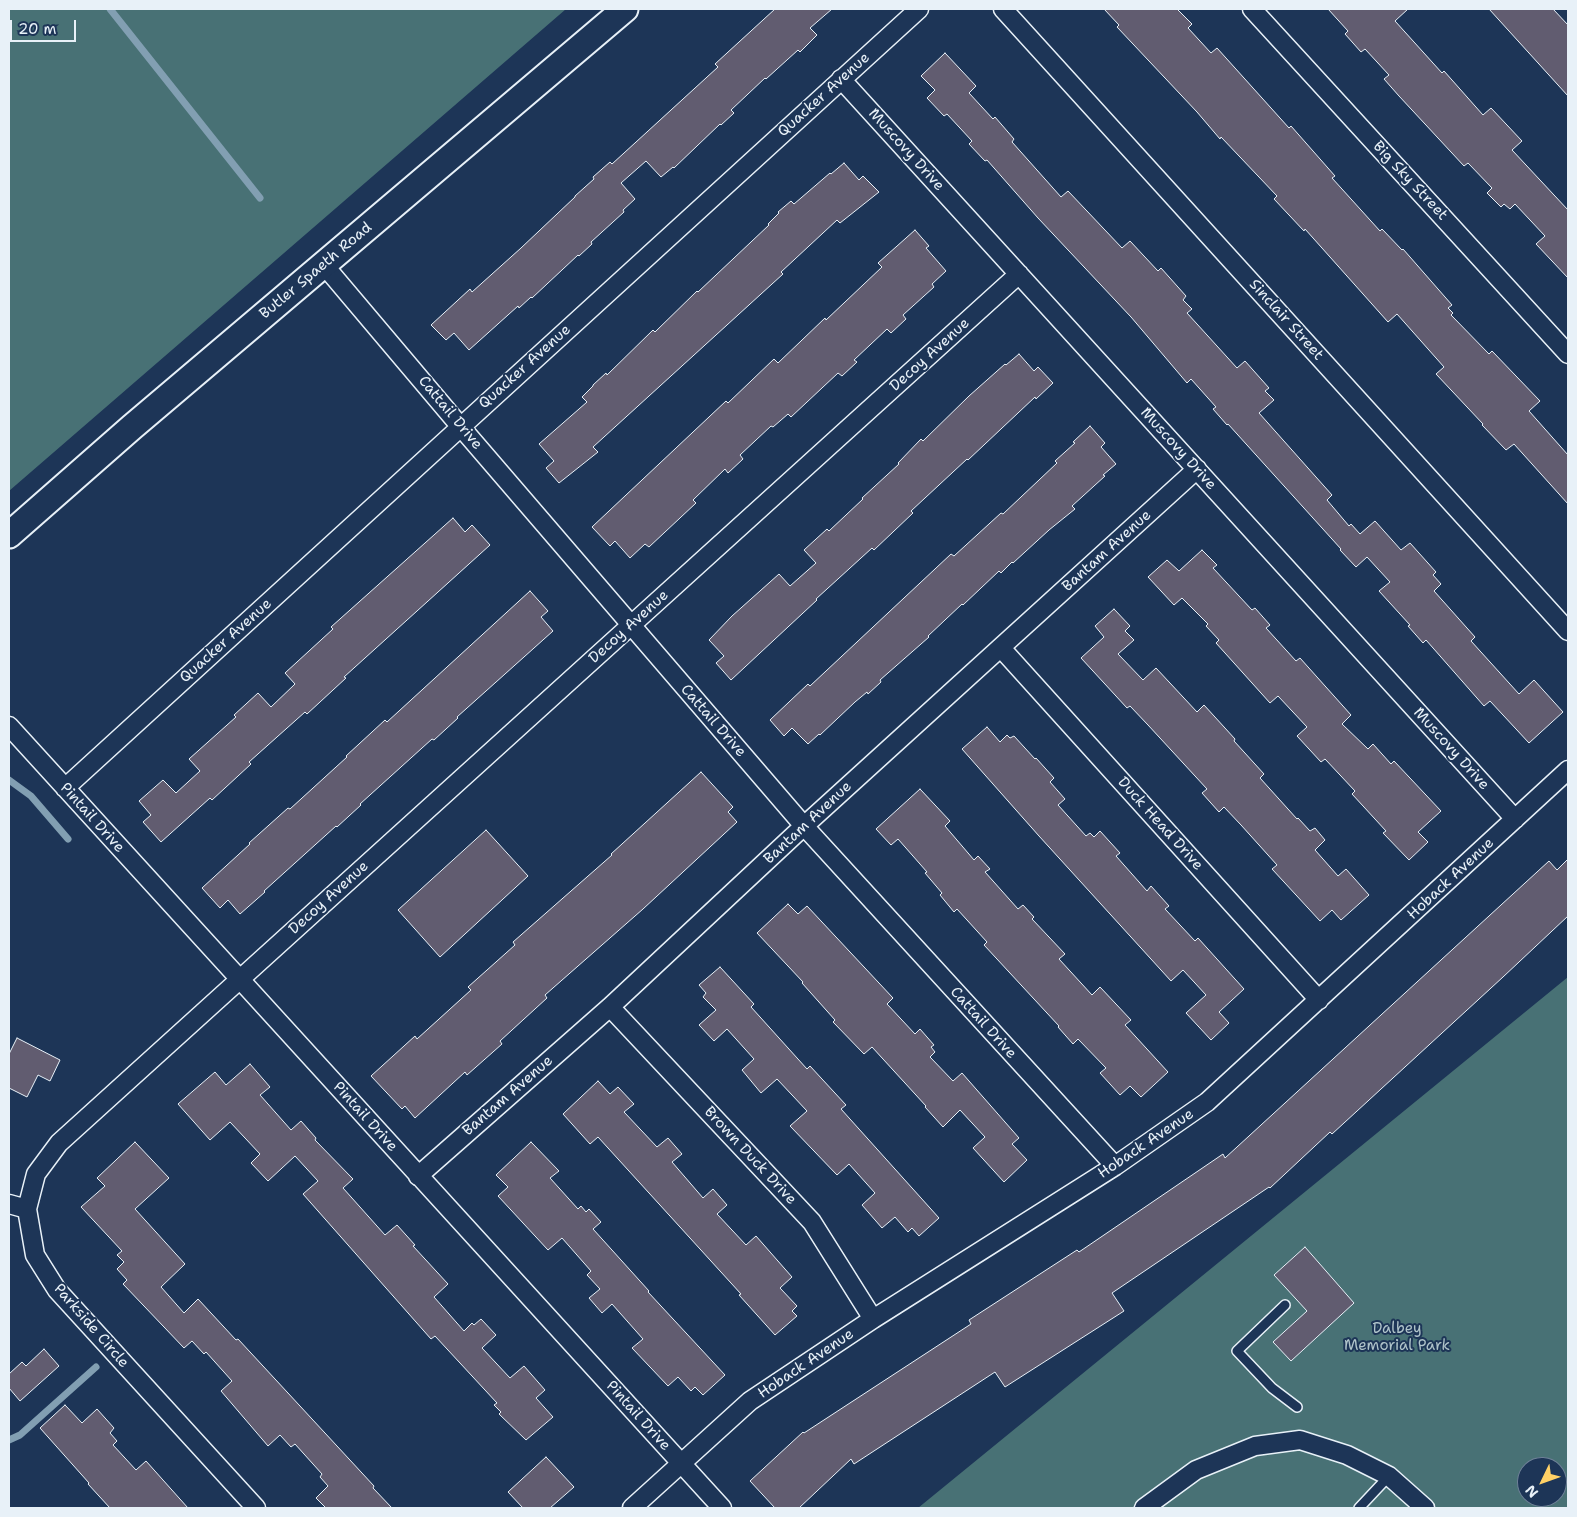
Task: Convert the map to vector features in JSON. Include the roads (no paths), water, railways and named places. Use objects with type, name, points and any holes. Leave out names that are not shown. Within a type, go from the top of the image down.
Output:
[{"type":"main road","name":"Butler Spaeth Road","points":[[9,536],[132,427],[625,9]]},
{"type":"street","name":"Quacker Avenue","points":[[65,788],[919,9]]},
{"type":"street","name":"Sinclair Street","points":[[1003,9],[1568,631]]},
{"type":"street","name":"Big Sky Street","points":[[1252,9],[1568,354]]},
{"type":"street","name":"Muscovy Drive","points":[[842,79],[1515,820]]},
{"type":"street","name":"Cattail Drive","points":[[324,264],[460,426],[804,826],[1115,1166]]},
{"type":"street","name":"Decoy Avenue","points":[[239,980],[1019,274]]},
{"type":"street","name":"Bantam Avenue","points":[[418,1176],[610,1007],[804,826],[1197,469]]},
{"type":"street","name":"Duck Head Drive","points":[[1001,648],[1319,1000]]},
{"type":"street","name":"Pintail Drive","points":[[9,726],[722,1508]]},
{"type":"street","name":"Hoback Avenue","points":[[681,1463],[750,1401],[874,1319],[1115,1166],[1207,1102],[1568,770]]},
{"type":"street","name":"Parkside Circle","points":[[239,980],[59,1143],[36,1174],[27,1209],[36,1255],[57,1290],[256,1508]]},
{"type":"street","name":"Brown Duck Drive","points":[[610,1007],[812,1222],[874,1319]]},
{"type":"street","points":[[9,1204],[27,1209]]},
{"type":"street","points":[[1144,1508],[1196,1470],[1255,1446],[1300,1440],[1347,1455],[1389,1476],[1425,1508]]},
{"type":"street","points":[[632,1508],[681,1463]]},
{"type":"lane","points":[[1285,1305],[1237,1351],[1272,1388],[1297,1407]]},
{"type":"lane","points":[[1359,1508],[1389,1476]]},
{"type":"waterway","points":[[110,9],[260,198]]},
{"type":"waterway","points":[[9,780],[31,796],[68,839]]},
{"type":"waterway","points":[[9,1440],[20,1435],[96,1367]]},
{"type":"park label","name":"Dalbey Memorial Park","points":[[1397,1338]]}]
